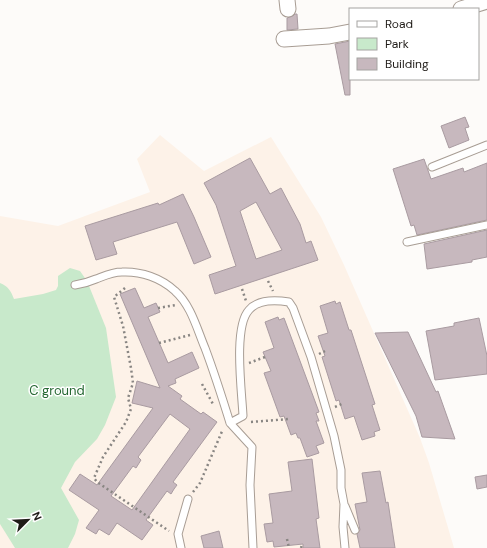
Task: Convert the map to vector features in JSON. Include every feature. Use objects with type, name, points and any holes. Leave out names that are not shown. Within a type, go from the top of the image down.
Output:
[{"type":"street","points":[[464,8],[487,1]]},
{"type":"street","points":[[284,39],[329,36],[349,32]]},
{"type":"lane","points":[[432,167],[487,145]]},
{"type":"lane","points":[[407,242],[487,225]]},
{"type":"lane","points":[[75,286],[109,273],[138,272],[151,276],[164,283],[175,291],[185,303],[199,332],[218,382],[227,422],[252,447],[250,485],[252,548]]},
{"type":"lane","points":[[227,422],[243,416],[239,367],[241,330],[246,314],[250,309],[262,302],[277,300],[289,302],[293,308],[302,332],[327,410],[341,470],[341,488],[344,504],[355,530]]},
{"type":"lane","points":[[181,548],[178,534],[188,499]]},
{"type":"lane","points":[[344,504],[343,527],[345,548]]},
{"type":"path","points":[[268,281],[273,291]]},
{"type":"path","points":[[125,288],[114,297],[123,326],[131,368],[133,383],[128,398],[131,409],[126,422],[104,457],[94,478],[152,520],[169,531],[178,534]]},
{"type":"path","points":[[158,308],[185,303]]},
{"type":"path","points":[[159,343],[199,332]]},
{"type":"path","points":[[239,367],[265,357]]},
{"type":"path","points":[[202,384],[215,407]]},
{"type":"path","points":[[188,499],[200,483],[227,422],[289,419]]},
{"type":"path","points":[[287,539],[289,548]]},
{"type":"shaded area","points":[[160,135],[204,171],[271,137],[321,217],[344,265],[420,438],[429,463],[454,548],[0,548],[0,216],[58,226],[150,192],[137,159]]},
{"type":"green space","name":"C ground","points":[[70,268],[80,271],[87,281],[106,328],[116,397],[105,425],[97,439],[75,462],[61,488],[79,520],[75,534],[68,548],[15,548],[0,524],[0,283],[9,289],[14,299],[43,294],[56,290],[58,286],[58,276]]},
{"type":"building","points":[[297,14],[298,29],[287,30],[287,18]]},
{"type":"building","points":[[349,41],[350,95],[345,95],[335,44]]},
{"type":"building","points":[[465,117],[469,127],[465,128],[469,140],[449,148],[441,126]]},
{"type":"building","points":[[250,158],[270,194],[281,188],[300,224],[306,243],[311,241],[318,260],[215,294],[209,275],[236,266],[216,205],[204,183]],"holes":[[[256,202],[282,250],[256,259],[240,211]]]},
{"type":"building","points":[[424,159],[431,179],[463,168],[464,172],[487,163],[487,220],[417,235],[414,225],[411,226],[393,169]]},
{"type":"building","points":[[183,194],[211,257],[194,264],[177,222],[113,242],[117,254],[96,260],[85,226],[158,203],[159,205]]},
{"type":"building","points":[[487,230],[487,257],[472,260],[472,262],[427,269],[424,244]]},
{"type":"building","points":[[135,288],[144,308],[156,303],[160,312],[148,317],[168,363],[192,352],[199,368],[175,379],[176,383],[168,386],[182,396],[180,399],[201,414],[203,412],[217,422],[173,482],[177,485],[171,494],[167,491],[146,520],[153,525],[142,540],[117,523],[109,535],[99,529],[96,534],[86,528],[99,510],[69,490],[80,474],[97,485],[153,408],[132,403],[137,381],[160,388],[120,294]],"holes":[[[170,414],[190,429],[132,510],[111,496],[133,466],[136,468],[141,460],[138,457]]]},
{"type":"building","points":[[335,301],[336,304],[340,302],[349,330],[351,330],[375,404],[372,405],[380,430],[374,432],[375,436],[362,440],[354,416],[345,419],[339,400],[336,401],[322,357],[325,356],[318,336],[328,333],[320,306]]},
{"type":"building","points":[[278,317],[279,320],[284,318],[319,412],[316,413],[319,421],[316,421],[324,443],[316,446],[319,453],[307,457],[300,438],[298,438],[296,433],[291,435],[284,416],[280,417],[264,373],[271,371],[263,352],[274,348],[265,322]]},
{"type":"building","points":[[479,318],[487,356],[487,374],[435,380],[426,331],[454,326],[454,323]]},
{"type":"building","points":[[408,332],[436,392],[438,391],[455,439],[422,437],[416,416],[375,333]]},
{"type":"building","points":[[312,459],[319,518],[316,519],[320,548],[303,548],[303,544],[274,547],[273,541],[267,542],[264,524],[273,523],[269,494],[292,491],[288,462]]},
{"type":"building","points":[[380,471],[386,503],[388,502],[395,548],[360,548],[357,534],[360,530],[355,504],[367,502],[362,473]]},
{"type":"building","points":[[487,475],[487,487],[477,489],[475,477]]},
{"type":"building","points":[[219,531],[223,548],[204,548],[201,536]]}]
